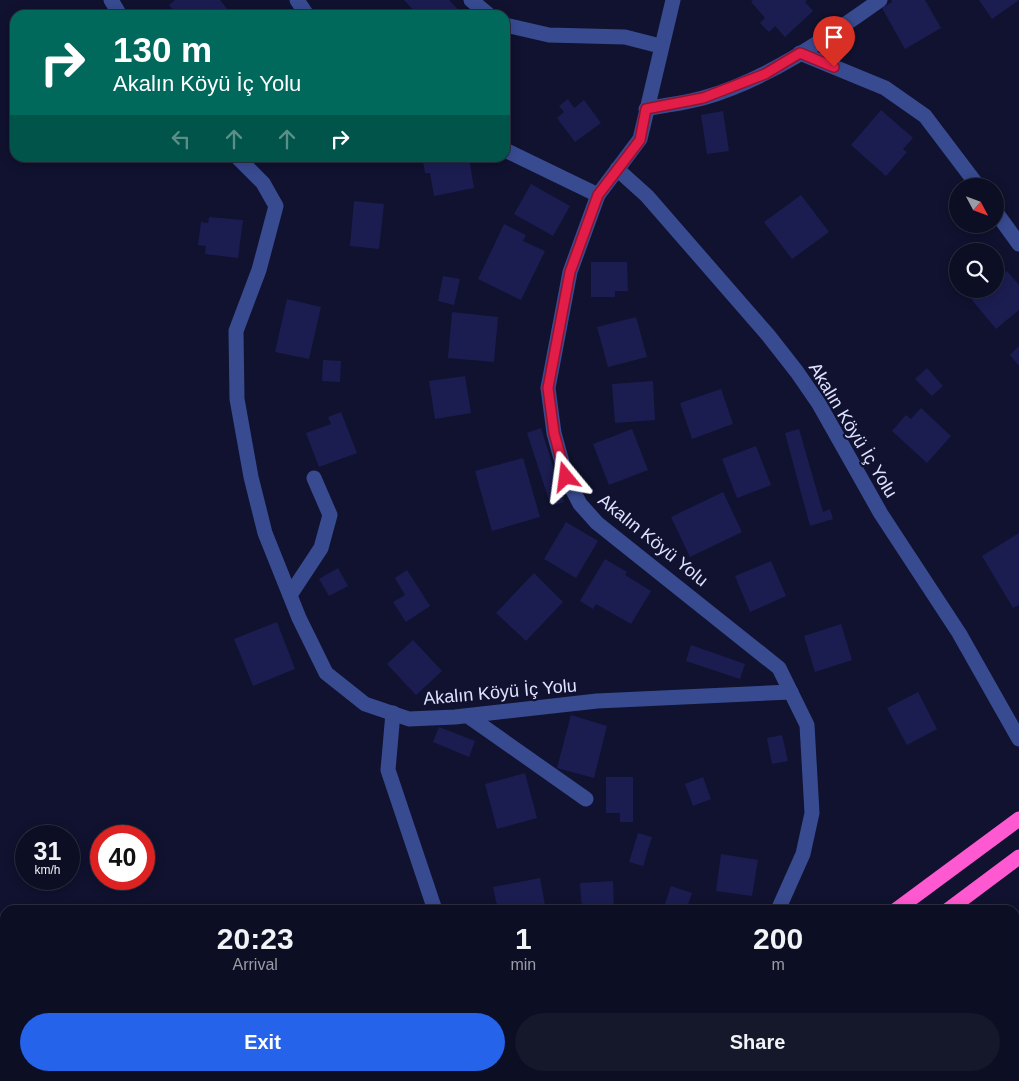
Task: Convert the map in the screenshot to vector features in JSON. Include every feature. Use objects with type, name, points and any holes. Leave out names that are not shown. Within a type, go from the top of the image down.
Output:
[{"type":"highway","points":[[903,905],[1019,819]]},
{"type":"highway","points":[[955,905],[1019,857]]},
{"type":"street","points":[[471,0],[483,10]]},
{"type":"street","name":"Akalın Köyü Yolu","points":[[673,0],[660,46],[640,140],[598,195],[570,272],[548,388],[554,433],[566,477],[580,504],[597,523],[779,668],[807,725],[812,813],[803,854],[780,905]]},
{"type":"street","points":[[646,109],[703,98],[765,74],[830,35],[880,0]]},
{"type":"street","points":[[510,25],[549,35],[625,37],[660,46]]},
{"type":"street","points":[[800,53],[885,88],[925,116],[972,178]]},
{"type":"street","points":[[510,152],[598,195]]},
{"type":"street","name":"Akalın Köyü İç Yolu","points":[[242,162],[264,183],[276,206],[259,270],[236,331],[237,399],[251,477],[265,533],[290,595],[326,673],[365,704],[409,719],[468,716],[597,701],[791,692]]},
{"type":"street","name":"Akalın Köyü İç Yolu","points":[[617,169],[647,196],[768,335],[797,372],[819,404],[881,514],[959,633],[1019,738]]},
{"type":"street","points":[[1004,223],[1019,244]]},
{"type":"street","points":[[290,595],[321,548],[330,515],[314,478]]},
{"type":"street","points":[[392,714],[388,770],[433,905]]},
{"type":"street","points":[[468,716],[586,799]]},
{"type":"building","points":[[175,0],[220,0],[228,10],[173,10],[169,5]]},
{"type":"building","points":[[404,0],[449,0],[458,10],[413,10]]},
{"type":"building","points":[[753,0],[807,0],[805,2],[813,11],[785,37],[775,26],[769,32],[760,23],[765,18],[751,2]]},
{"type":"building","points":[[891,0],[925,0],[941,28],[905,49],[882,8],[892,2]]},
{"type":"building","points":[[979,0],[1019,0],[992,19]]},
{"type":"building","points":[[568,99],[574,108],[584,100],[601,123],[575,142],[557,118],[564,112],[559,106]]},
{"type":"building","points":[[881,110],[913,138],[903,149],[907,152],[886,176],[851,145]]},
{"type":"building","points":[[723,111],[729,151],[707,154],[701,115]]},
{"type":"building","points":[[423,162],[470,162],[474,188],[434,196],[430,173],[425,173]]},
{"type":"building","points":[[531,184],[570,206],[553,236],[514,214]]},
{"type":"building","points":[[801,195],[829,232],[792,259],[764,222]]},
{"type":"building","points":[[354,201],[384,204],[379,249],[350,246]]},
{"type":"building","points":[[209,217],[243,220],[238,258],[205,254],[206,246],[198,245],[201,222],[208,223]]},
{"type":"building","points":[[504,224],[526,235],[523,241],[545,251],[521,300],[478,279]]},
{"type":"building","points":[[591,262],[627,262],[628,291],[615,291],[615,297],[591,297]]},
{"type":"building","points":[[1007,271],[1019,285],[1019,310],[996,329],[972,300],[975,298],[1004,298],[1004,274]]},
{"type":"building","points":[[443,276],[460,279],[454,305],[438,301]]},
{"type":"building","points":[[287,299],[321,307],[309,359],[275,352]]},
{"type":"building","points":[[452,312],[498,317],[494,362],[448,358]]},
{"type":"building","points":[[636,317],[647,357],[608,367],[597,327]]},
{"type":"building","points":[[1019,346],[1019,366],[1010,355]]},
{"type":"building","points":[[323,360],[341,361],[340,382],[322,381]]},
{"type":"building","points":[[927,368],[943,386],[932,396],[915,379]]},
{"type":"building","points":[[465,376],[471,413],[435,419],[429,381]]},
{"type":"building","points":[[653,381],[655,420],[615,423],[612,384]]},
{"type":"building","points":[[721,389],[733,424],[692,439],[680,403]]},
{"type":"building","points":[[921,408],[951,436],[927,463],[892,431],[906,415],[911,419]]},
{"type":"building","points":[[341,412],[357,453],[319,467],[306,433],[331,424],[328,417]]},
{"type":"building","points":[[541,428],[564,502],[551,506],[527,433]]},
{"type":"building","points":[[632,429],[648,470],[609,485],[593,444]]},
{"type":"building","points":[[799,429],[823,512],[830,509],[833,519],[810,526],[785,433]]},
{"type":"building","points":[[756,446],[771,485],[737,498],[722,459]]},
{"type":"building","points":[[523,458],[540,517],[492,531],[475,471]]},
{"type":"building","points":[[723,492],[742,532],[690,557],[671,517]]},
{"type":"building","points":[[566,522],[598,541],[576,578],[544,559]]},
{"type":"building","points":[[1019,533],[1019,605],[1013,608],[982,556]]},
{"type":"building","points":[[605,559],[627,572],[625,575],[651,591],[631,624],[596,604],[593,609],[580,601]]},
{"type":"building","points":[[771,561],[786,596],[750,612],[735,576]]},
{"type":"building","points":[[338,568],[348,586],[329,596],[319,579]]},
{"type":"building","points":[[407,570],[430,606],[406,622],[393,602],[405,595],[395,578]]},
{"type":"building","points":[[534,573],[563,602],[526,641],[496,613]]},
{"type":"building","points":[[277,622],[295,669],[253,686],[234,639]]},
{"type":"building","points":[[841,624],[852,660],[815,672],[804,636]]},
{"type":"building","points":[[413,640],[442,671],[416,695],[387,664]]},
{"type":"building","points":[[691,645],[745,664],[740,679],[686,661]]},
{"type":"building","points":[[918,692],[937,729],[907,745],[887,708]]},
{"type":"building","points":[[571,715],[607,726],[594,778],[557,768]]},
{"type":"building","points":[[439,727],[475,741],[469,757],[433,742]]},
{"type":"building","points":[[782,735],[788,761],[772,764],[767,738]]},
{"type":"building","points":[[525,773],[537,818],[497,829],[485,784]]},
{"type":"building","points":[[606,777],[633,777],[633,822],[620,822],[620,813],[606,813]]},
{"type":"building","points":[[703,777],[711,799],[693,806],[685,784]]},
{"type":"building","points":[[638,833],[652,837],[643,866],[629,862]]},
{"type":"building","points":[[721,854],[758,860],[752,896],[716,891]]},
{"type":"building","points":[[540,878],[545,905],[497,905],[493,887]]},
{"type":"building","points":[[613,881],[614,905],[582,905],[580,883]]},
{"type":"building","points":[[671,886],[692,893],[688,905],[665,905]]},
{"type":"route","points":[[566,477],[554,433],[548,388],[570,272],[598,195],[640,140],[646,109],[703,98],[765,74],[800,53],[834,67]]}]
